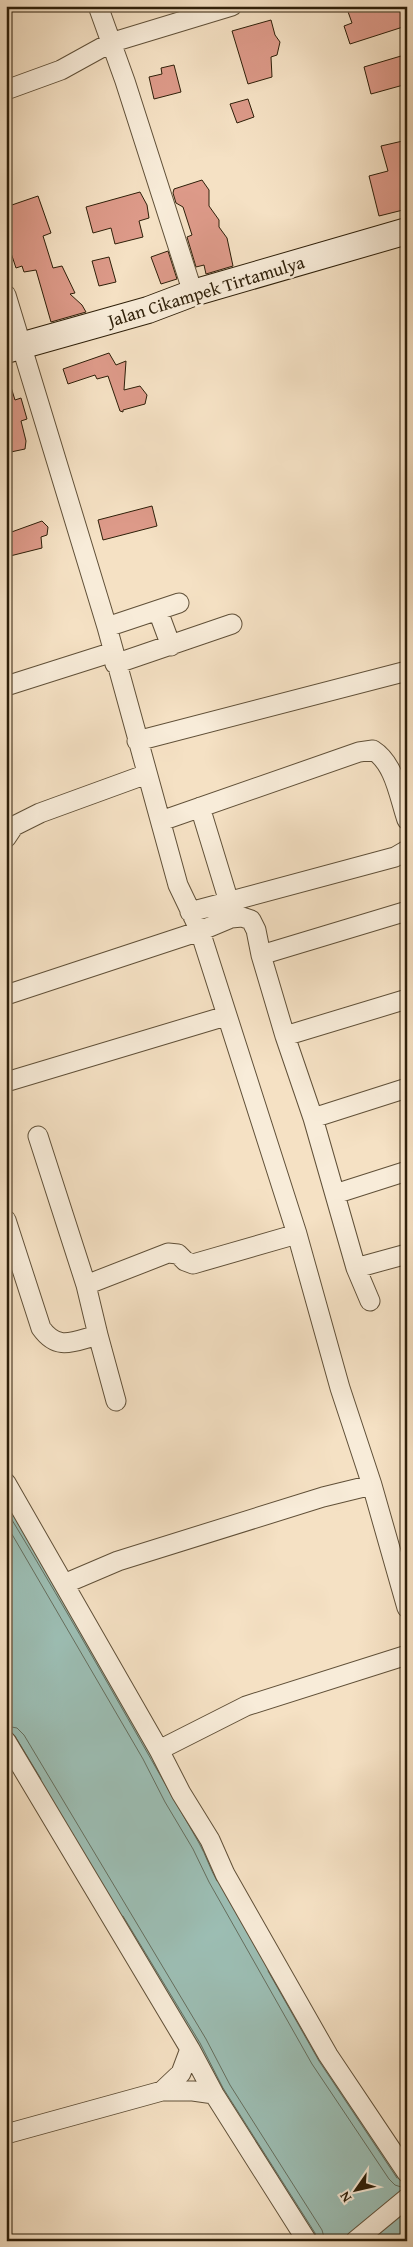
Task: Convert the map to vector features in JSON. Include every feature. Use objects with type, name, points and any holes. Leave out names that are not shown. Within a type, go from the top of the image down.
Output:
[{"type":"street","points":[[98,6],[125,81],[193,294]]},
{"type":"street","points":[[6,90],[61,70],[110,43],[232,6]]},
{"type":"street","name":"Jalan Cikampek Tirtamulya","points":[[14,348],[148,310],[193,294],[407,231]]},
{"type":"street","points":[[6,295],[14,348],[106,627],[178,885],[200,931],[298,1234],[340,1388],[372,1485],[407,1608]]},
{"type":"street","points":[[106,627],[179,603]]},
{"type":"street","points":[[158,611],[171,646]]},
{"type":"street","points":[[6,686],[114,658],[171,646],[232,624]]},
{"type":"street","points":[[137,741],[407,670]]},
{"type":"street","points":[[161,821],[359,752],[372,750],[382,756],[392,775],[407,820]]},
{"type":"street","points":[[6,838],[14,826],[40,813],[146,774]]},
{"type":"street","points":[[200,807],[229,902]]},
{"type":"street","points":[[190,912],[395,857],[407,850]]},
{"type":"street","points":[[261,955],[407,911]]},
{"type":"street","points":[[7,993],[200,931],[231,918],[242,917],[251,920],[256,930],[261,955],[313,1118],[356,1268],[370,1301]]},
{"type":"street","points":[[286,1036],[407,999]]},
{"type":"street","points":[[6,1082],[226,1016]]},
{"type":"street","points":[[313,1118],[407,1088]]},
{"type":"street","points":[[38,1136],[86,1285],[116,1401]]},
{"type":"street","points":[[335,1194],[407,1171]]},
{"type":"street","points":[[6,1220],[41,1328],[47,1336],[52,1341],[62,1344],[98,1334]]},
{"type":"street","points":[[86,1285],[168,1253],[178,1254],[185,1261],[192,1264],[298,1234]]},
{"type":"street","points":[[356,1268],[407,1254]]},
{"type":"street","points":[[6,1483],[159,1750],[181,1793],[210,1840],[225,1874],[328,2055],[407,2173]]},
{"type":"street","points":[[64,1584],[118,1561],[323,1497],[372,1485]]},
{"type":"street","points":[[159,1750],[246,1706],[407,1655]]},
{"type":"street","points":[[6,1741],[190,2049],[214,2094],[307,2241]]},
{"type":"street","points":[[162,2091],[181,2073],[190,2049]]},
{"type":"street","points":[[6,2134],[162,2091],[193,2091],[214,2094]]},
{"type":"street","points":[[355,2241],[405,2200]]},
{"type":"water","points":[[6,1488],[407,2173],[407,2198],[353,2241],[307,2241],[6,1741]]},
{"type":"water","points":[[407,2200],[407,2241],[356,2241]]},
{"type":"building","points":[[346,6],[400,6],[405,17],[406,26],[350,44],[344,26],[352,23]]},
{"type":"building","points":[[271,20],[275,35],[280,42],[277,55],[271,57],[272,77],[248,84],[232,31]]},
{"type":"building","points":[[401,56],[403,63],[407,63],[407,84],[371,94],[364,67]]},
{"type":"building","points":[[174,65],[181,92],[154,99],[149,77],[162,74],[161,68]]},
{"type":"building","points":[[248,99],[254,117],[237,123],[230,104]]},
{"type":"building","points":[[407,140],[407,209],[379,216],[369,176],[388,171],[381,146]]},
{"type":"building","points":[[202,180],[209,190],[209,206],[219,220],[219,227],[227,238],[233,266],[206,274],[204,265],[196,267],[187,237],[192,235],[183,207],[176,203],[173,193],[174,189]]},
{"type":"building","points":[[140,192],[147,205],[149,218],[139,221],[143,237],[115,244],[111,228],[93,233],[86,207]]},
{"type":"building","points":[[38,196],[51,233],[43,236],[53,268],[62,266],[75,293],[70,294],[82,305],[86,312],[51,322],[36,270],[24,272],[22,266],[16,268],[9,247],[6,248],[6,207]]},
{"type":"building","points":[[168,251],[177,279],[161,284],[151,257]]},
{"type":"building","points":[[109,257],[116,282],[99,286],[92,261]]},
{"type":"building","points":[[109,353],[116,365],[126,361],[124,390],[140,386],[147,395],[145,404],[123,410],[123,412],[120,411],[108,376],[97,379],[95,375],[68,384],[63,369]]},
{"type":"building","points":[[6,384],[10,384],[15,400],[21,398],[27,419],[21,421],[26,441],[25,449],[6,453]]},
{"type":"building","points":[[152,506],[157,526],[103,540],[98,520]]},
{"type":"building","points":[[42,521],[48,527],[47,535],[41,537],[42,548],[6,557],[6,534]]}]
